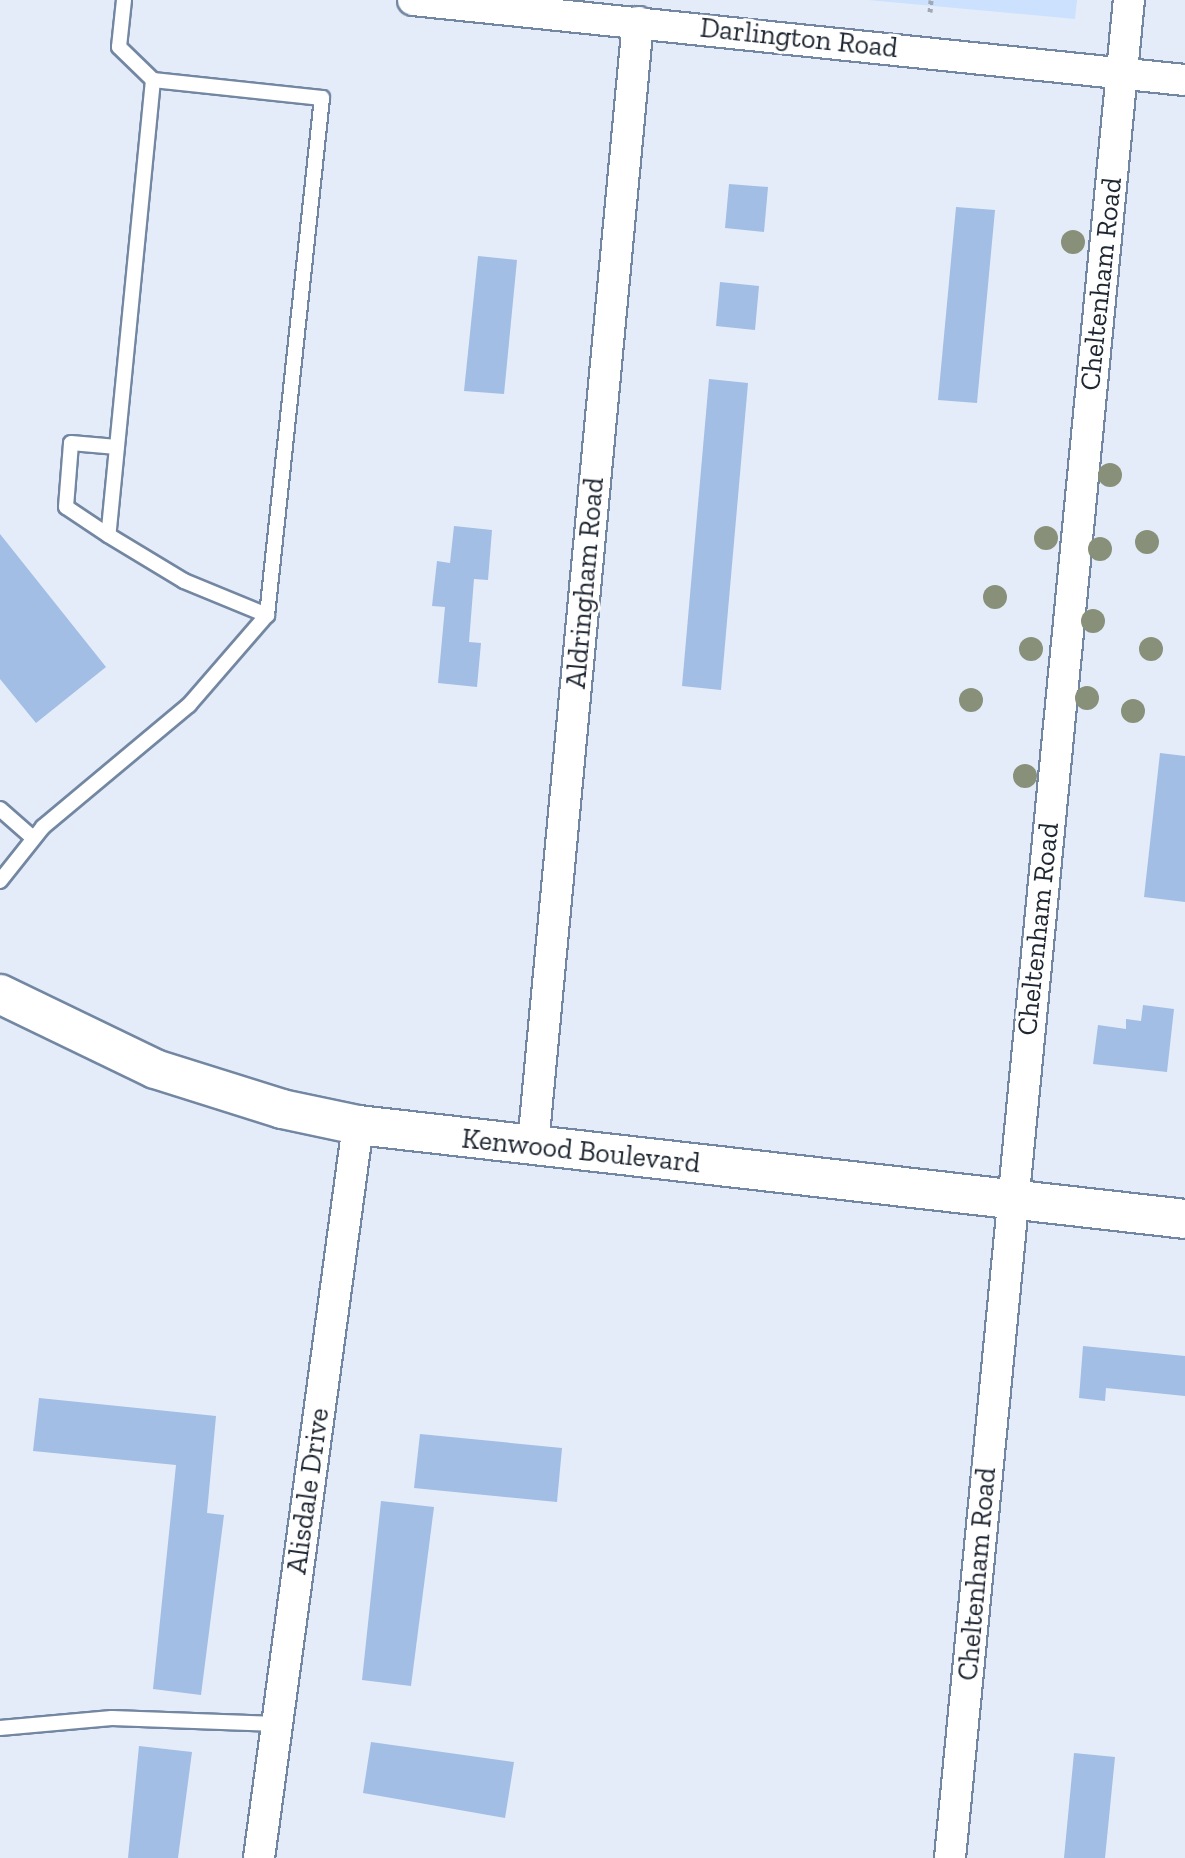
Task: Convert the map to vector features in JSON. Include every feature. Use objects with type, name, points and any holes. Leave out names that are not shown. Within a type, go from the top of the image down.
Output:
[{"type":"street","name":"Cheltenham Road","points":[[950,1858],[1129,0]]},
{"type":"street","name":"Darlington Road","points":[[429,1],[1185,80]]},
{"type":"street","name":"Aldringham Road","points":[[533,1145],[638,22]]},
{"type":"street","name":"Kenwood Boulevard","points":[[0,994],[83,1039],[167,1074],[358,1125],[1185,1219]]},
{"type":"street","name":"Alisdale Drive","points":[[259,1858],[358,1125]]},
{"type":"lane","points":[[0,881],[33,838],[189,705],[267,615],[322,98],[153,80],[119,47],[124,0]]},
{"type":"lane","points":[[108,535],[153,80]]},
{"type":"lane","points":[[117,447],[71,443],[66,507],[184,581],[267,615]]},
{"type":"lane","points":[[0,809],[33,838]]},
{"type":"lane","points":[[0,1728],[112,1718],[277,1724]]},
{"type":"path","points":[[930,12],[931,0]]},
{"type":"shaded area","points":[[868,0],[1077,0],[1075,19]]},
{"type":"building","points":[[729,184],[768,187],[764,232],[725,228]]},
{"type":"building","points":[[956,207],[995,210],[977,403],[938,400]]},
{"type":"building","points":[[478,256],[517,260],[504,394],[464,391]]},
{"type":"building","points":[[720,282],[759,286],[755,330],[716,326]]},
{"type":"building","points":[[709,379],[748,383],[721,690],[682,686]]},
{"type":"building","points":[[454,526],[492,530],[488,580],[474,579],[469,642],[481,643],[477,687],[438,683],[445,607],[432,606],[437,561],[450,563]]},
{"type":"building","points":[[0,534],[106,667],[36,723],[0,679]]},
{"type":"building","points":[[1160,753],[1185,756],[1185,902],[1144,897]]},
{"type":"building","points":[[1143,1005],[1174,1009],[1167,1072],[1093,1064],[1098,1025],[1126,1029],[1126,1019],[1141,1021]]},
{"type":"building","points":[[1083,1346],[1185,1356],[1185,1396],[1106,1388],[1105,1401],[1079,1398]]},
{"type":"building","points":[[39,1398],[216,1416],[207,1513],[224,1515],[201,1695],[153,1689],[176,1465],[33,1451]]},
{"type":"building","points":[[420,1434],[562,1448],[557,1502],[414,1488]]},
{"type":"building","points":[[381,1501],[434,1507],[411,1686],[362,1680]]},
{"type":"building","points":[[371,1742],[514,1762],[505,1818],[363,1793]]},
{"type":"building","points":[[139,1746],[192,1752],[178,1858],[128,1858]]},
{"type":"building","points":[[1074,1753],[1115,1757],[1105,1858],[1064,1858]]}]
